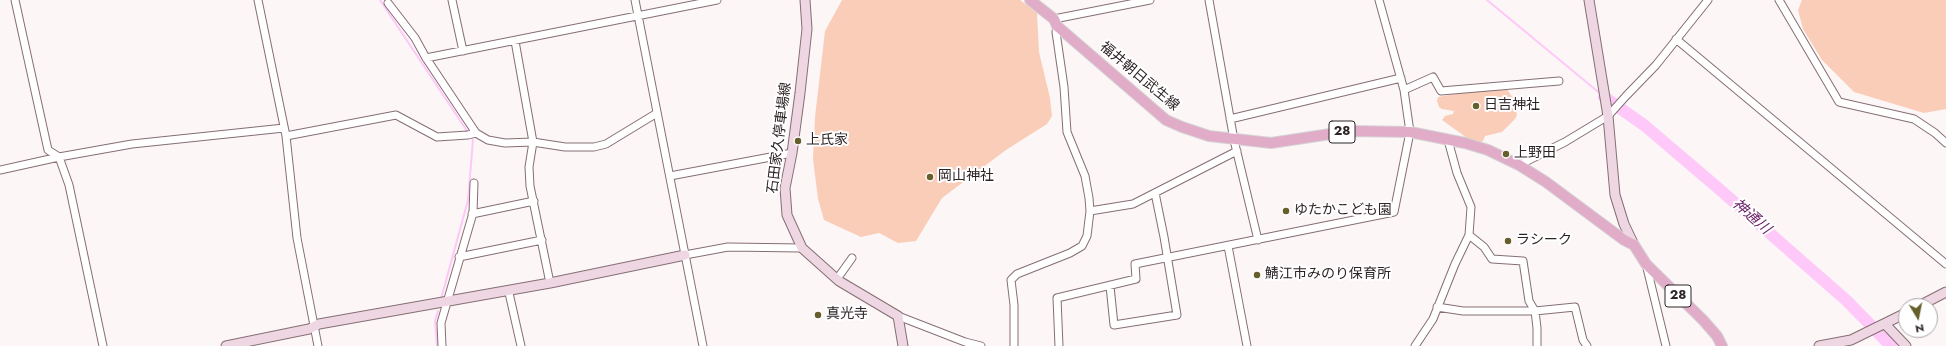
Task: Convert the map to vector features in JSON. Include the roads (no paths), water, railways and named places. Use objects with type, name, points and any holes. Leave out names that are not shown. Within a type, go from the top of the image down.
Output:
[{"type":"main road","name":"福井朝日武生線","points":[[1030,0],[1166,120],[1182,127],[1209,136],[1271,143],[1350,131],[1410,132],[1465,143],[1488,150],[1519,165],[1546,182],[1624,240],[1634,245],[1646,264],[1703,320],[1717,336],[1722,346]]},
{"type":"street","points":[[15,0],[48,150],[59,157],[69,185],[103,346]]},
{"type":"street","points":[[258,0],[285,132],[297,238],[318,346]]},
{"type":"street","points":[[452,0],[462,51]]},
{"type":"street","points":[[635,0],[703,346]]},
{"type":"street","points":[[426,58],[717,0]]},
{"type":"street","name":"石田家久停車場線","points":[[806,0],[807,29],[792,153],[785,188],[786,215],[802,248],[837,279],[898,316]]},
{"type":"street","points":[[1014,346],[1014,305],[1011,280],[1017,274],[1051,261],[1082,246],[1087,236],[1090,212],[1084,176],[1067,132],[1064,87],[1056,23],[1150,0]]},
{"type":"street","points":[[1209,0],[1234,140],[1258,240]]},
{"type":"street","points":[[1059,346],[1057,298],[1136,280],[1135,264],[1394,212],[1410,132],[1404,90],[1379,0]]},
{"type":"street","points":[[1589,0],[1608,116],[1615,195],[1624,224],[1634,245]]},
{"type":"street","points":[[1519,165],[1565,142],[1608,116],[1656,66],[1708,0]]},
{"type":"street","points":[[1779,0],[1799,31],[1829,87],[1839,102],[1914,119],[1935,133],[1946,144]]},
{"type":"street","points":[[388,3],[415,38],[472,134]]},
{"type":"street","points":[[1676,39],[1946,264]]},
{"type":"street","points":[[515,41],[533,142],[529,167],[530,186],[550,283]]},
{"type":"street","points":[[1404,90],[1433,77],[1441,91],[1559,81]]},
{"type":"street","points":[[1230,119],[1401,78]]},
{"type":"street","points":[[0,170],[59,157],[132,144],[285,132],[396,115],[436,137],[472,134],[488,140],[505,143],[533,142],[566,148],[594,147],[606,144],[657,113]]},
{"type":"street","points":[[1415,346],[1433,319],[1455,264],[1469,235],[1471,207],[1457,173],[1448,140]]},
{"type":"street","points":[[1090,212],[1133,204],[1237,151]]},
{"type":"street","points":[[670,176],[792,153]]},
{"type":"street","points":[[442,346],[441,323],[472,214],[474,183]]},
{"type":"street","points":[[1110,286],[1114,325],[1177,315],[1168,258],[1155,193]]},
{"type":"street","points":[[472,214],[534,201]]},
{"type":"street","points":[[1469,235],[1484,247],[1492,259],[1523,262],[1529,301],[1535,311],[1538,328],[1537,346]]},
{"type":"street","points":[[459,258],[542,240]]},
{"type":"street","points":[[1228,246],[1247,346]]},
{"type":"street","points":[[226,346],[314,327],[550,283],[728,247],[802,248]]},
{"type":"street","points":[[837,279],[852,258]]},
{"type":"street","points":[[1646,264],[1666,346]]},
{"type":"street","points":[[1934,298],[1946,292]]},
{"type":"street","points":[[510,293],[520,346]]},
{"type":"street","points":[[1437,307],[1463,311],[1535,311],[1575,307],[1583,340],[1587,346]]},
{"type":"street","points":[[898,316],[903,346]]},
{"type":"street","points":[[898,316],[965,342],[981,346]]},
{"type":"street","points":[[1819,346],[1851,340],[1898,317]]},
{"type":"street","points":[[1883,325],[1906,346]]},
{"type":"waterway","points":[[380,0],[473,140],[468,200],[441,299]]},
{"type":"waterway","points":[[1487,0],[1602,95]]},
{"type":"waterway","name":"神通川","points":[[1604,97],[1644,125],[1718,188],[1846,300],[1891,346]]},
{"type":"waterway","points":[[437,346],[435,321],[438,311]]},
{"type":"place","name":"日吉神社","points":[[1476,106]]},
{"type":"place","name":"上氏家","points":[[798,141]]},
{"type":"place","name":"上野田","points":[[1506,154]]},
{"type":"place","name":"岡山神社","points":[[930,177]]},
{"type":"place","name":"ゆたかこども園","points":[[1286,211]]},
{"type":"place","name":"ラシーク","points":[[1508,241]]},
{"type":"place","name":"鯖江市みのり保育所","points":[[1257,275]]},
{"type":"place","name":"真光寺","points":[[818,315]]}]
